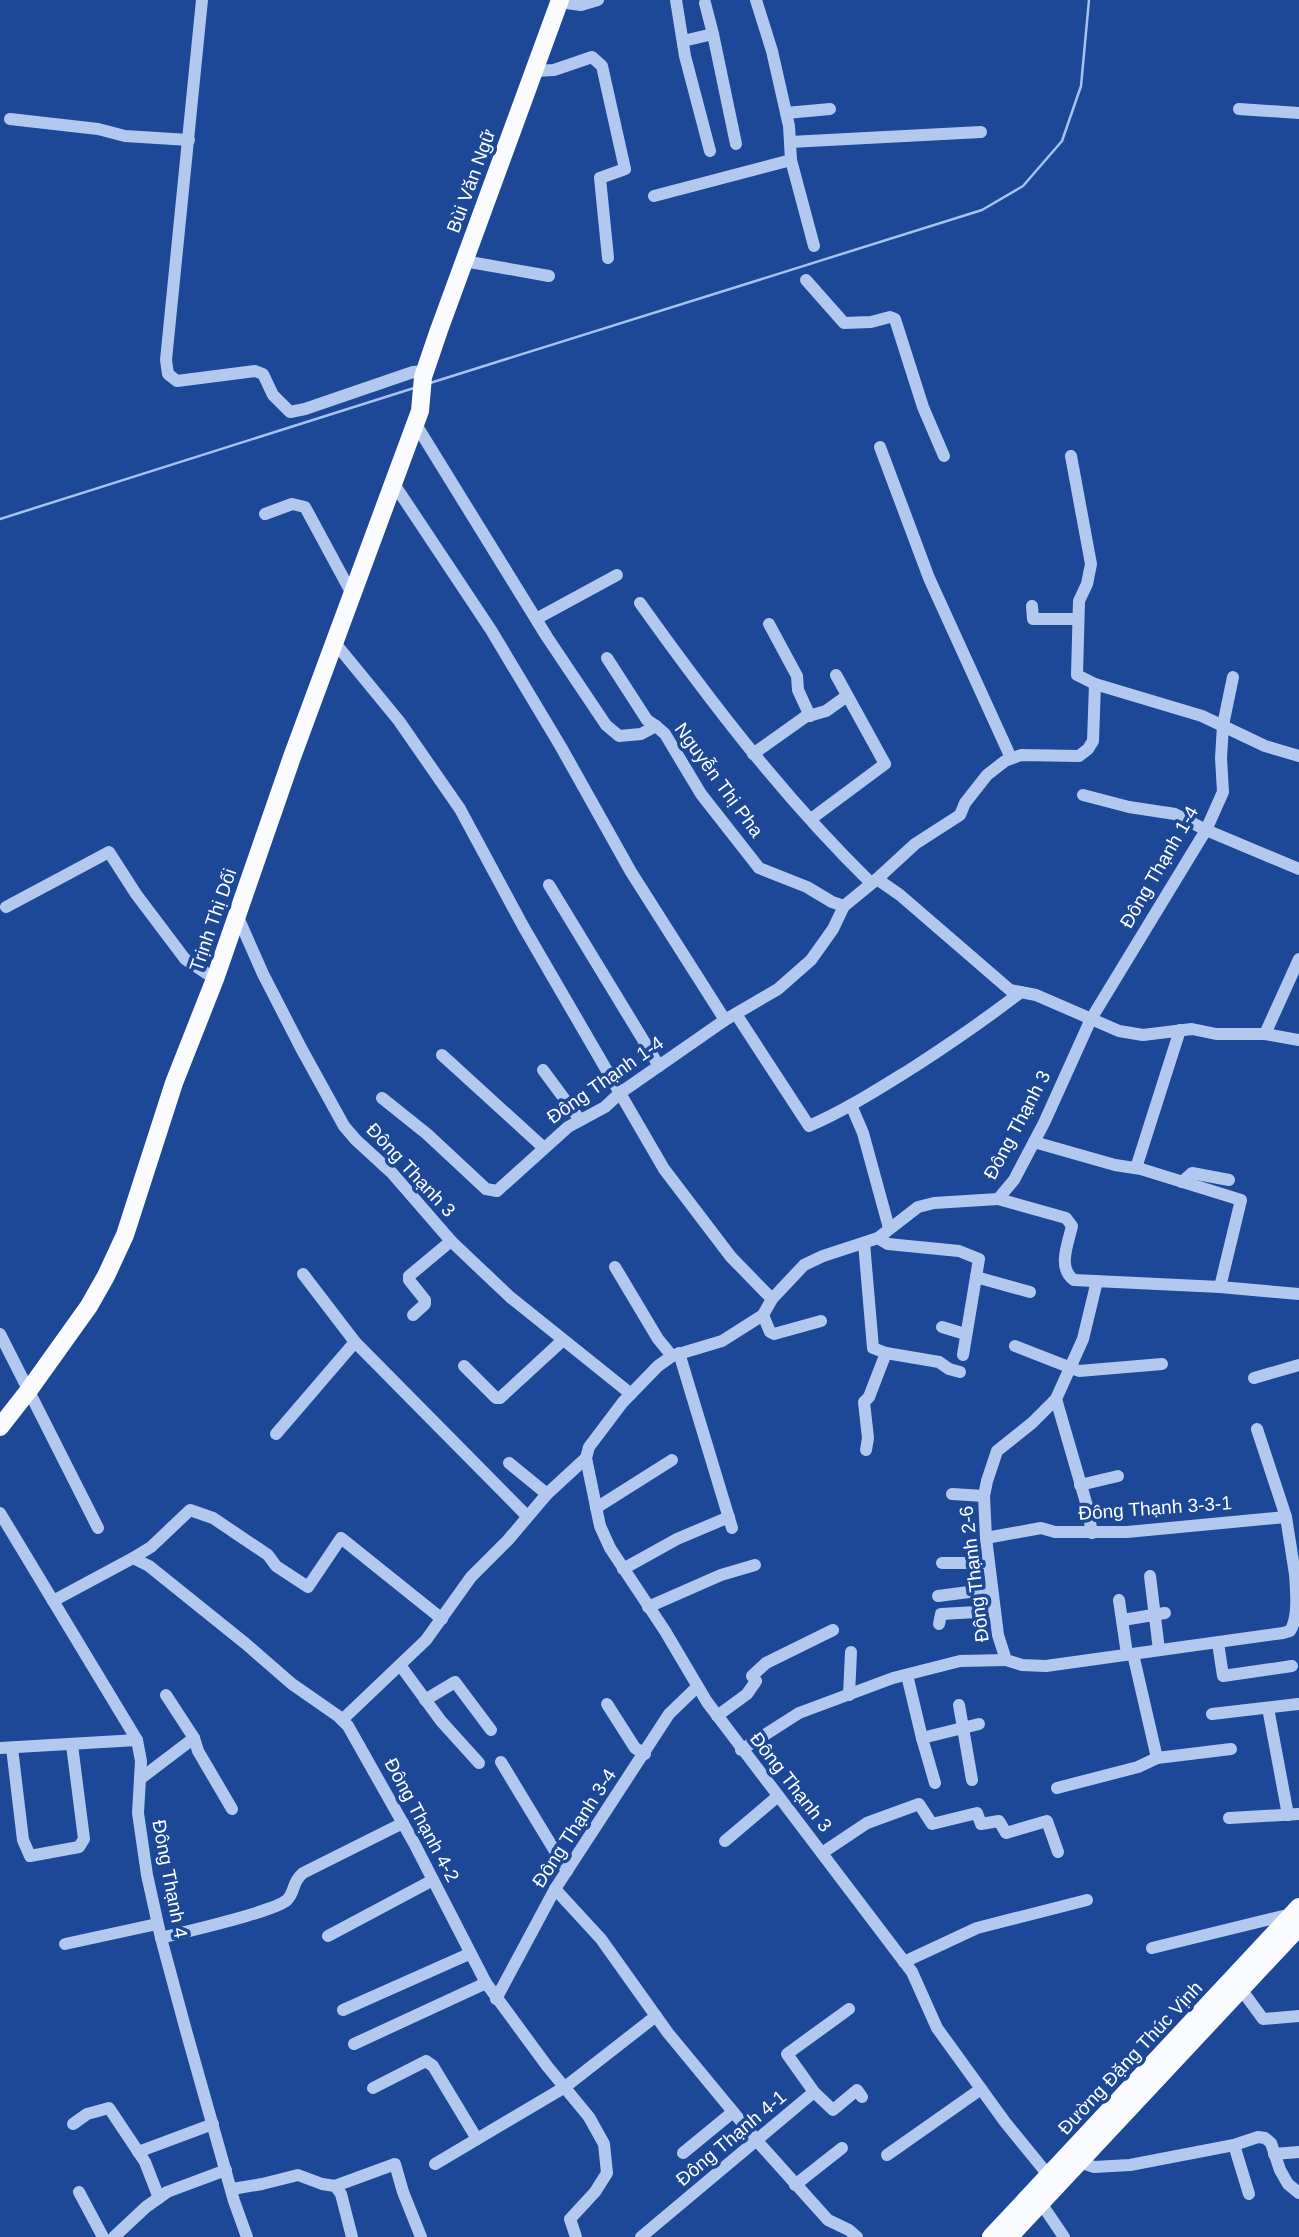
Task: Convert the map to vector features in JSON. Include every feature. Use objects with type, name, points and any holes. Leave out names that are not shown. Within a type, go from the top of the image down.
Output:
[{"type":"main road","name":"Bùi Văn Ngữ","points":[[421,404],[424,374],[560,1]]},
{"type":"main road","name":"Trịnh Thị Dối","points":[[0,1427],[89,1306],[125,1235],[174,1083],[215,979],[292,757],[421,404]]},
{"type":"main road","name":"Đường Đặng Thúc Vịnh","points":[[1009,2237],[1041,2203],[1054,2179],[1079,2162],[1241,1989],[1295,1918]]},
{"type":"main road","name":"Đường Đặng Thúc Vịnh","points":[[991,2237],[1054,2179],[1295,1918]]},
{"type":"street","points":[[202,0],[166,360],[168,374],[177,381],[255,371],[262,374],[273,395],[290,412],[413,372],[424,374]]},
{"type":"street","points":[[560,1],[581,5],[598,0]]},
{"type":"street","points":[[676,0],[683,41],[710,151]]},
{"type":"street","points":[[756,0],[772,51],[786,113],[791,160],[814,246]]},
{"type":"street","points":[[705,3],[736,144]]},
{"type":"street","points":[[683,41],[713,34]]},
{"type":"street","points":[[535,71],[554,70],[592,57],[602,66],[625,169],[600,178],[608,258]]},
{"type":"street","points":[[786,113],[830,109]]},
{"type":"street","points":[[1239,109],[1299,113]]},
{"type":"street","points":[[10,119],[98,129],[125,136],[189,140]]},
{"type":"street","points":[[790,142],[981,132]]},
{"type":"street","points":[[654,196],[791,160]]},
{"type":"street","points":[[464,261],[549,276]]},
{"type":"street","points":[[806,280],[844,323],[871,322],[890,317],[895,319],[923,407],[944,456]]},
{"type":"street","name":"Nguyễn Thị Pha","points":[[415,423],[582,693],[606,725],[619,736],[640,734],[656,726],[665,734],[701,794],[759,868],[807,887],[832,902],[845,905]]},
{"type":"street","points":[[880,447],[929,578],[1011,758]]},
{"type":"street","points":[[1071,456],[1091,564],[1087,584],[1079,601],[1077,676],[1095,684],[1202,716],[1265,746],[1299,756]]},
{"type":"street","points":[[392,481],[495,636],[562,747],[631,872],[809,1126],[851,1105],[975,1028],[1021,992]]},
{"type":"street","points":[[265,514],[292,503],[304,507],[352,594]]},
{"type":"street","points":[[536,619],[617,575]]},
{"type":"street","points":[[640,603],[710,701],[811,819],[874,881],[900,895],[1010,990],[1062,1004],[1119,1031],[1143,1035],[1192,1029],[1216,1034],[1265,1034],[1299,1040]]},
{"type":"street","points":[[1032,606],[1033,619],[1077,619]]},
{"type":"street","points":[[769,624],[797,677],[798,690],[810,716]]},
{"type":"street","points":[[335,643],[399,721],[460,809],[523,926],[664,1169],[731,1257],[772,1299]]},
{"type":"street","points":[[607,658],[647,720],[656,726]]},
{"type":"street","points":[[811,819],[885,764],[836,676]]},
{"type":"street","name":"Đông Thạnh 1-4","points":[[1091,1019],[1206,830],[1223,792],[1223,725],[1233,677]]},
{"type":"street","points":[[845,905],[915,844],[960,815],[965,803],[987,775],[1005,761],[1021,755],[1079,756],[1088,749],[1093,741],[1095,684]]},
{"type":"street","points":[[754,754],[805,717],[826,711],[848,696]]},
{"type":"street","points":[[1083,795],[1129,807],[1175,814],[1299,869]]},
{"type":"street","points":[[6,907],[109,852],[136,894],[185,959],[215,979]]},
{"type":"street","points":[[549,886],[659,1066]]},
{"type":"street","name":"Đông Thạnh 1-4","points":[[382,1098],[427,1134],[486,1189],[497,1191],[568,1127],[605,1107],[659,1066],[778,989],[811,960],[833,929],[845,905]]},
{"type":"street","name":"Đông Thạnh 3","points":[[237,915],[263,974],[344,1126],[392,1173],[451,1241],[510,1297],[631,1394]]},
{"type":"street","points":[[1265,1034],[1299,959]]},
{"type":"street","name":"Đông Thạnh 3","points":[[1054,2179],[981,2089],[937,2028],[912,1972],[741,1750],[697,1687],[623,1569],[600,1526],[586,1458],[589,1447],[631,1394],[676,1354],[722,1341],[763,1315],[772,1299],[804,1265],[878,1238],[918,1207],[998,1199],[1014,1180],[1034,1142],[1091,1019]]},
{"type":"street","points":[[1136,1168],[1180,1030]]},
{"type":"street","points":[[442,1055],[544,1148]]},
{"type":"street","points":[[542,1070],[580,1121]]},
{"type":"street","points":[[851,1105],[863,1133],[889,1228]]},
{"type":"street","points":[[1034,1142],[1115,1165],[1136,1168],[1241,1200],[1220,1286]]},
{"type":"street","points":[[1182,1182],[1192,1173],[1229,1180]]},
{"type":"street","points":[[998,1199],[1066,1218],[1072,1226],[1064,1266],[1067,1275],[1074,1280],[1220,1286],[1299,1294]]},
{"type":"street","points":[[878,1238],[888,1244],[959,1251],[979,1259],[963,1355]]},
{"type":"street","points":[[413,1315],[425,1304],[425,1300],[409,1280],[409,1276],[451,1241]]},
{"type":"street","points":[[864,1243],[873,1348],[886,1353],[939,1362],[960,1372]]},
{"type":"street","points":[[615,1267],[658,1339],[676,1354],[730,1522],[677,1539],[623,1569]]},
{"type":"street","points":[[303,1274],[355,1342],[527,1516]]},
{"type":"street","points":[[976,1277],[1030,1292]]},
{"type":"street","name":"Đông Thạnh 2-6","points":[[1097,1281],[1083,1339],[1056,1399],[1032,1423],[997,1451],[984,1496],[986,1538],[998,1635],[1006,1660],[1022,1665],[1046,1666],[1283,1633],[1293,1628],[1298,1600]]},
{"type":"street","points":[[763,1315],[770,1332],[774,1334],[821,1321]]},
{"type":"street","points":[[942,1327],[965,1335]]},
{"type":"street","points":[[0,1334],[98,1528]]},
{"type":"street","points":[[464,1366],[496,1398],[500,1398],[563,1340]]},
{"type":"street","points":[[276,1434],[355,1342]]},
{"type":"street","points":[[1015,1346],[1079,1371],[1162,1364]]},
{"type":"street","points":[[866,1450],[868,1437],[864,1402],[869,1397],[886,1353]]},
{"type":"street","points":[[1254,1378],[1299,1365]]},
{"type":"street","points":[[1056,1399],[1092,1533]]},
{"type":"street","points":[[1257,1429],[1286,1517],[1297,1574],[1298,1600]]},
{"type":"street","points":[[342,1720],[426,1640],[471,1577],[508,1540],[547,1494],[586,1458]]},
{"type":"street","points":[[596,1508],[672,1460]]},
{"type":"street","points":[[509,1463],[547,1494]]},
{"type":"street","points":[[1080,1485],[1118,1476]]},
{"type":"street","points":[[952,1494],[984,1496]]},
{"type":"street","points":[[53,1601],[151,1547],[190,1510],[213,1518],[268,1555],[276,1566],[308,1587],[341,1538],[442,1619]]},
{"type":"street","name":"Đông Thạnh 4","points":[[0,1513],[138,1740],[141,1761],[138,1813],[147,1875],[161,1938],[247,2237]]},
{"type":"street","name":"Đông Thạnh 3-3-1","points":[[986,1538],[1041,1528],[1055,1532],[1127,1532],[1286,1517]]},
{"type":"street","name":"Đông Thạnh 4-2","points":[[133,1558],[149,1566],[292,1684],[342,1720],[359,1742],[486,1983],[589,2117],[604,2144],[608,2162],[607,2173],[595,2192],[570,2219],[576,2237]]},
{"type":"street","points":[[942,1563],[989,1563]]},
{"type":"street","points":[[649,1607],[721,1575],[755,1565]]},
{"type":"street","points":[[1150,1576],[1160,1614],[1159,1650]]},
{"type":"street","points":[[937,1596],[992,1589]]},
{"type":"street","points":[[1119,1600],[1157,1758]]},
{"type":"street","points":[[939,1624],[941,1614],[995,1611]]},
{"type":"street","points":[[1124,1620],[1160,1614]]},
{"type":"street","points":[[717,1716],[747,1694],[756,1681],[752,1676],[766,1663],[833,1630]]},
{"type":"street","points":[[1218,1643],[1223,1675],[1292,1666]]},
{"type":"street","points":[[849,1695],[851,1652]]},
{"type":"street","points":[[741,1750],[799,1713],[907,1675],[960,1661],[1006,1660]]},
{"type":"street","points":[[400,1665],[441,1721],[479,1763]]},
{"type":"street","points":[[907,1675],[935,1783]]},
{"type":"street","points":[[425,1700],[455,1682],[491,1730]]},
{"type":"street","name":"Đông Thạnh 3-4","points":[[496,1998],[555,1889],[669,1714],[697,1687]]},
{"type":"street","points":[[166,1695],[194,1738],[198,1751],[232,1809]]},
{"type":"street","points":[[607,1704],[635,1748],[645,1754]]},
{"type":"street","points":[[1212,1714],[1298,1704]]},
{"type":"street","points":[[960,1705],[972,1780]]},
{"type":"street","points":[[1229,1818],[1294,1814],[1268,1708]]},
{"type":"street","points":[[922,1738],[979,1724]]},
{"type":"street","points":[[140,1779],[194,1738]]},
{"type":"street","points":[[72,1745],[84,1839],[79,1847],[30,1856],[23,1840],[6,1748],[138,1740]]},
{"type":"street","points":[[1057,1788],[1138,1768],[1157,1758],[1231,1749]]},
{"type":"street","points":[[500,1762],[567,1871]]},
{"type":"street","points":[[725,1841],[777,1797]]},
{"type":"street","points":[[822,1853],[867,1823],[919,1804],[932,1824],[977,1813],[981,1824],[999,1821],[1006,1833],[1047,1821],[1058,1852]]},
{"type":"street","points":[[161,1938],[285,1902],[292,1893],[295,1880],[303,1873],[403,1823]]},
{"type":"street","points":[[328,1936],[433,1880]]},
{"type":"street","points":[[555,1889],[601,1939],[656,2016],[795,2185],[828,2220],[857,2237]]},
{"type":"street","points":[[904,1962],[977,1928],[1087,1900]]},
{"type":"street","points":[[1152,1948],[1283,1916],[1295,1918]]},
{"type":"street","points":[[65,1944],[158,1924]]},
{"type":"street","points":[[343,2010],[469,1954]]},
{"type":"street","points":[[354,2044],[486,1983]]},
{"type":"street","points":[[1241,1989],[1263,2019],[1299,2015]]},
{"type":"street","name":"Đông Thạnh 4-1","points":[[641,2237],[758,2142],[814,2092],[787,2054],[849,2008]]},
{"type":"street","points":[[435,2164],[565,2087],[656,2016]]},
{"type":"street","points":[[373,2088],[426,2061],[433,2066],[477,2139]]},
{"type":"street","points":[[887,2155],[981,2089]]},
{"type":"street","points":[[814,2092],[833,2110],[857,2090],[862,2097]]},
{"type":"street","points":[[73,2124],[87,2114],[109,2108],[138,2152],[159,2198]]},
{"type":"street","points":[[683,2153],[733,2112]]},
{"type":"street","points":[[138,2152],[213,2124]]},
{"type":"street","points":[[1079,2162],[1094,2167],[1130,2165],[1234,2145],[1258,2137],[1271,2143],[1288,2185],[1299,2193]]},
{"type":"street","points":[[1234,2145],[1249,2194]]},
{"type":"street","points":[[795,2185],[842,2148]]},
{"type":"street","points":[[1274,2154],[1299,2152]]},
{"type":"street","points":[[232,2189],[298,2175],[335,2186],[395,2164],[421,2237]]},
{"type":"street","points":[[79,2192],[112,2237],[167,2192],[226,2170]]},
{"type":"street","points":[[335,2186],[341,2194],[352,2237]]},
{"type":"street","points":[[1041,2203],[1064,2237]]},
{"type":"waterway","points":[[430,383],[982,210],[1023,186],[1062,141],[1081,86],[1089,0]]},
{"type":"waterway","points":[[0,519],[414,388]]}]
